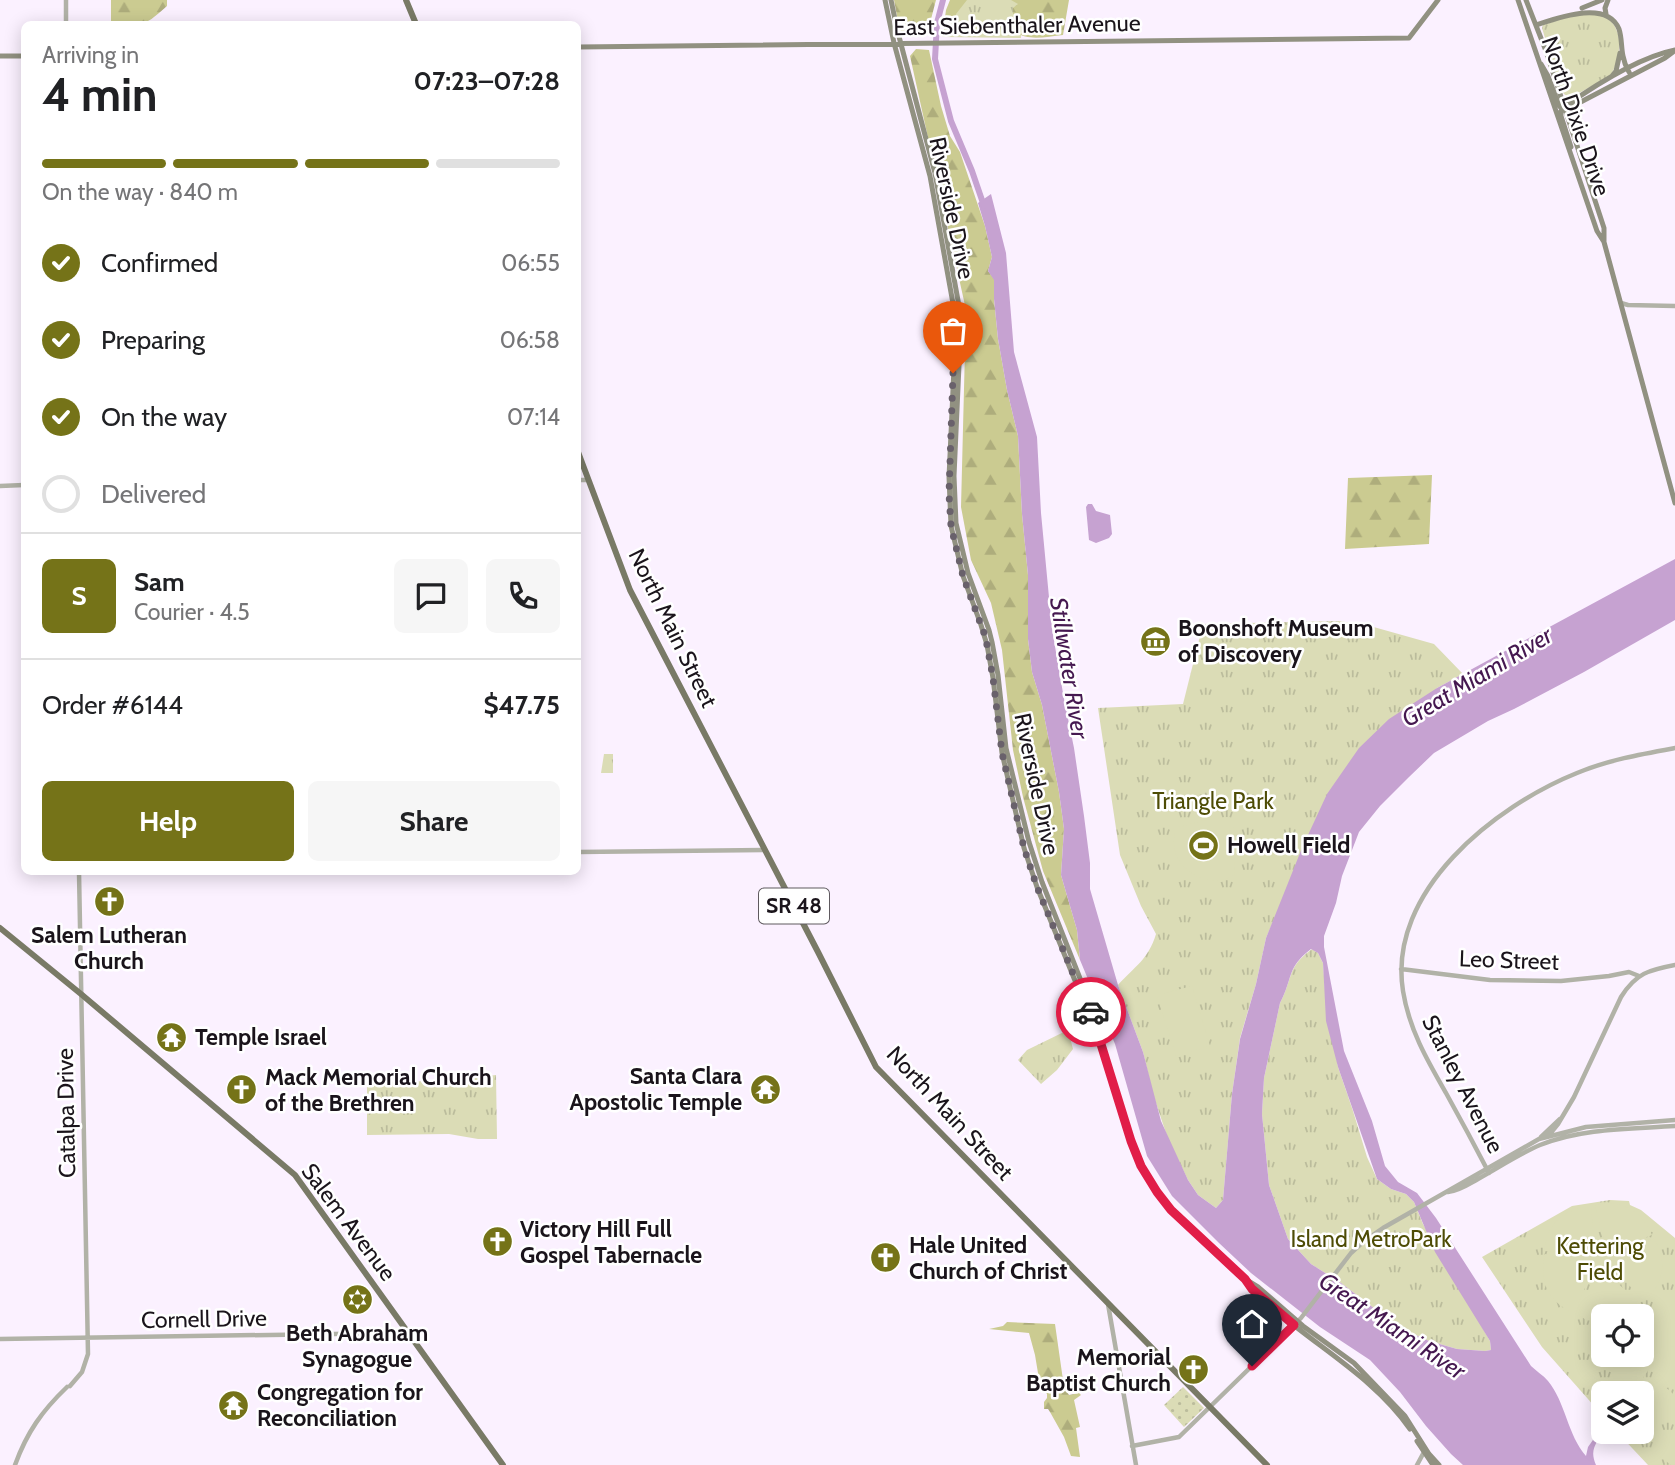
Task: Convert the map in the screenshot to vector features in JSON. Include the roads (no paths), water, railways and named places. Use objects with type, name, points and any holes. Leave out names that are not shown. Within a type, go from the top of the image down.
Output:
[{"type":"main road","points":[[406,0],[415,21]]},
{"type":"main road","name":"Riverside Drive","points":[[885,0],[935,173],[960,306],[954,476],[956,523],[968,573],[989,630],[999,675],[1006,748],[1029,842],[1042,883],[1083,986],[1127,1129],[1141,1166],[1171,1210],[1245,1279],[1258,1287],[1362,1377],[1406,1424],[1433,1465]]},
{"type":"main road","name":"Riverside Drive","points":[[891,0],[897,43]]},
{"type":"main road","name":"East Siebenthaler Avenue","points":[[581,47],[1409,38],[1438,0]]},
{"type":"main road","name":"North Dixie Drive","points":[[1518,0],[1570,155],[1597,230],[1604,242],[1675,503]]},
{"type":"main road","name":"North Dixie Drive","points":[[1527,0],[1604,228],[1604,242]]},
{"type":"main road","points":[[1536,25],[1602,0]]},
{"type":"main road","points":[[1606,14],[1608,0]]},
{"type":"main road","points":[[1578,11],[1593,9],[1606,14],[1618,25],[1622,46],[1631,69]]},
{"type":"main road","points":[[1531,39],[1540,42],[1549,62]]},
{"type":"main road","points":[[1610,78],[1616,71],[1622,46]]},
{"type":"main road","points":[[1537,58],[1548,76],[1560,107],[1564,107],[1577,104],[1675,50]]},
{"type":"main road","points":[[1599,92],[1611,81],[1659,53],[1675,50]]},
{"type":"main road","points":[[0,56],[21,55]]},
{"type":"main road","points":[[1570,155],[1571,145],[1561,116],[1564,107],[1610,78],[1660,60]]},
{"type":"main road","points":[[1559,91],[1570,98],[1581,95]]},
{"type":"main road","points":[[1572,132],[1571,118],[1577,104]]},
{"type":"main road","name":"North Main Street","points":[[581,460],[631,590],[876,1067],[1267,1465]]},
{"type":"main road","name":"Salem Avenue","points":[[0,928],[295,1175],[503,1465]]},
{"type":"main road","name":"Riverside Drive","points":[[1297,1321],[1350,1360],[1396,1406],[1439,1465]]},
{"type":"street","points":[[66,0],[66,21]]},
{"type":"street","points":[[1621,303],[1675,306]]},
{"type":"street","points":[[581,480],[588,480]]},
{"type":"street","points":[[0,486],[21,485]]},
{"type":"street","name":"Stanley Avenue","points":[[1488,1170],[1418,1042],[1405,1002],[1401,969],[1401,958],[1409,928],[1427,892],[1442,871],[1459,851],[1495,819],[1537,792],[1579,772],[1620,759],[1675,748]]},
{"type":"street","points":[[581,852],[765,850]]},
{"type":"street","name":"Catalpa Drive","points":[[16,1465],[32,1427],[50,1404],[82,1372],[88,1354],[79,875]]},
{"type":"street","name":"Leo Street","points":[[1616,975],[1624,976],[1632,982],[1651,970],[1675,965]]},
{"type":"street","name":"Leo Street","points":[[1401,969],[1490,980],[1561,981],[1629,972],[1639,976]]},
{"type":"street","points":[[1539,1145],[1558,1124],[1574,1097],[1621,997],[1632,982]]},
{"type":"street","points":[[1132,1446],[1179,1437],[1297,1321],[1351,1253],[1364,1241],[1447,1192],[1454,1192],[1539,1139],[1561,1118]]},
{"type":"street","points":[[1488,1170],[1539,1145],[1580,1134],[1675,1120]]},
{"type":"street","points":[[1539,1139],[1586,1127],[1675,1126]]},
{"type":"street","points":[[1108,1303],[1136,1465]]},
{"type":"street","name":"Cornell Drive","points":[[0,1339],[408,1331]]},
{"type":"street","points":[[1416,1465],[1424,1452]]},
{"type":"water","name":"Great Miami River","points":[[991,194],[1006,253],[1014,352],[1037,437],[1052,629],[1084,816],[1090,863],[1090,889],[1118,985],[1143,1052],[1161,1121],[1188,1180],[1198,1195],[1216,1208],[1223,1200],[1232,1094],[1240,1039],[1266,938],[1327,794],[1359,748],[1389,719],[1437,688],[1675,559],[1675,620],[1434,753],[1380,806],[1359,832],[1324,936],[1344,1051],[1372,1121],[1385,1166],[1398,1182],[1417,1193],[1436,1218],[1531,1366],[1554,1389],[1575,1439],[1586,1456],[1591,1443],[1596,1444],[1593,1452],[1596,1465],[1463,1465],[1370,1360],[1320,1327],[1251,1273],[1219,1243],[1172,1196],[1147,1156],[1115,1044],[1080,960],[1077,930],[1061,875],[1064,829],[1059,792],[1042,705],[1032,672],[1028,639],[1028,575],[1018,436],[998,339],[994,280],[988,271],[992,257],[978,203]],"holes":[[[1311,949],[1318,953],[1323,963],[1326,1021],[1338,1067],[1377,1179],[1391,1189],[1406,1194],[1414,1202],[1435,1252],[1490,1341],[1491,1350],[1457,1349],[1429,1341],[1400,1328],[1311,1264],[1288,1239],[1269,1185],[1262,1114],[1264,1078],[1280,1003],[1297,962]]]},
{"type":"water","points":[[1088,504],[1092,504],[1096,511],[1110,515],[1112,534],[1109,538],[1096,543],[1089,540]]},
{"type":"waterway","name":"Stillwater River","points":[[943,0],[937,23],[935,59],[951,121],[984,206]]},
{"type":"place","name":"Boonshoft Museum of Discovery","points":[[1155,641]]},
{"type":"place","name":"Howell Field","points":[[1204,845]]},
{"type":"place","name":"Salem Lutheran Church","points":[[109,901]]},
{"type":"place","name":"Temple Israel","points":[[172,1037]]},
{"type":"place","name":"Santa Clara Apostolic Temple","points":[[765,1089]]},
{"type":"place","name":"Mack Memorial Church of the Brethren","points":[[242,1090]]},
{"type":"place","name":"Victory Hill Full Gospel Tabernacle","points":[[497,1242]]},
{"type":"place","name":"Hale United Church of Christ","points":[[886,1258]]},
{"type":"place","name":"Beth Abraham Synagogue","points":[[357,1299]]},
{"type":"place","name":"Memorial Baptist Church","points":[[1194,1370]]},
{"type":"place","name":"Congregation for Reconciliation","points":[[234,1405]]},
{"type":"park label","name":"Triangle Park","points":[[1213,801]]},
{"type":"park label","name":"Island MetroPark","points":[[1371,1239]]},
{"type":"park label","name":"Kettering Field","points":[[1600,1259]]}]
